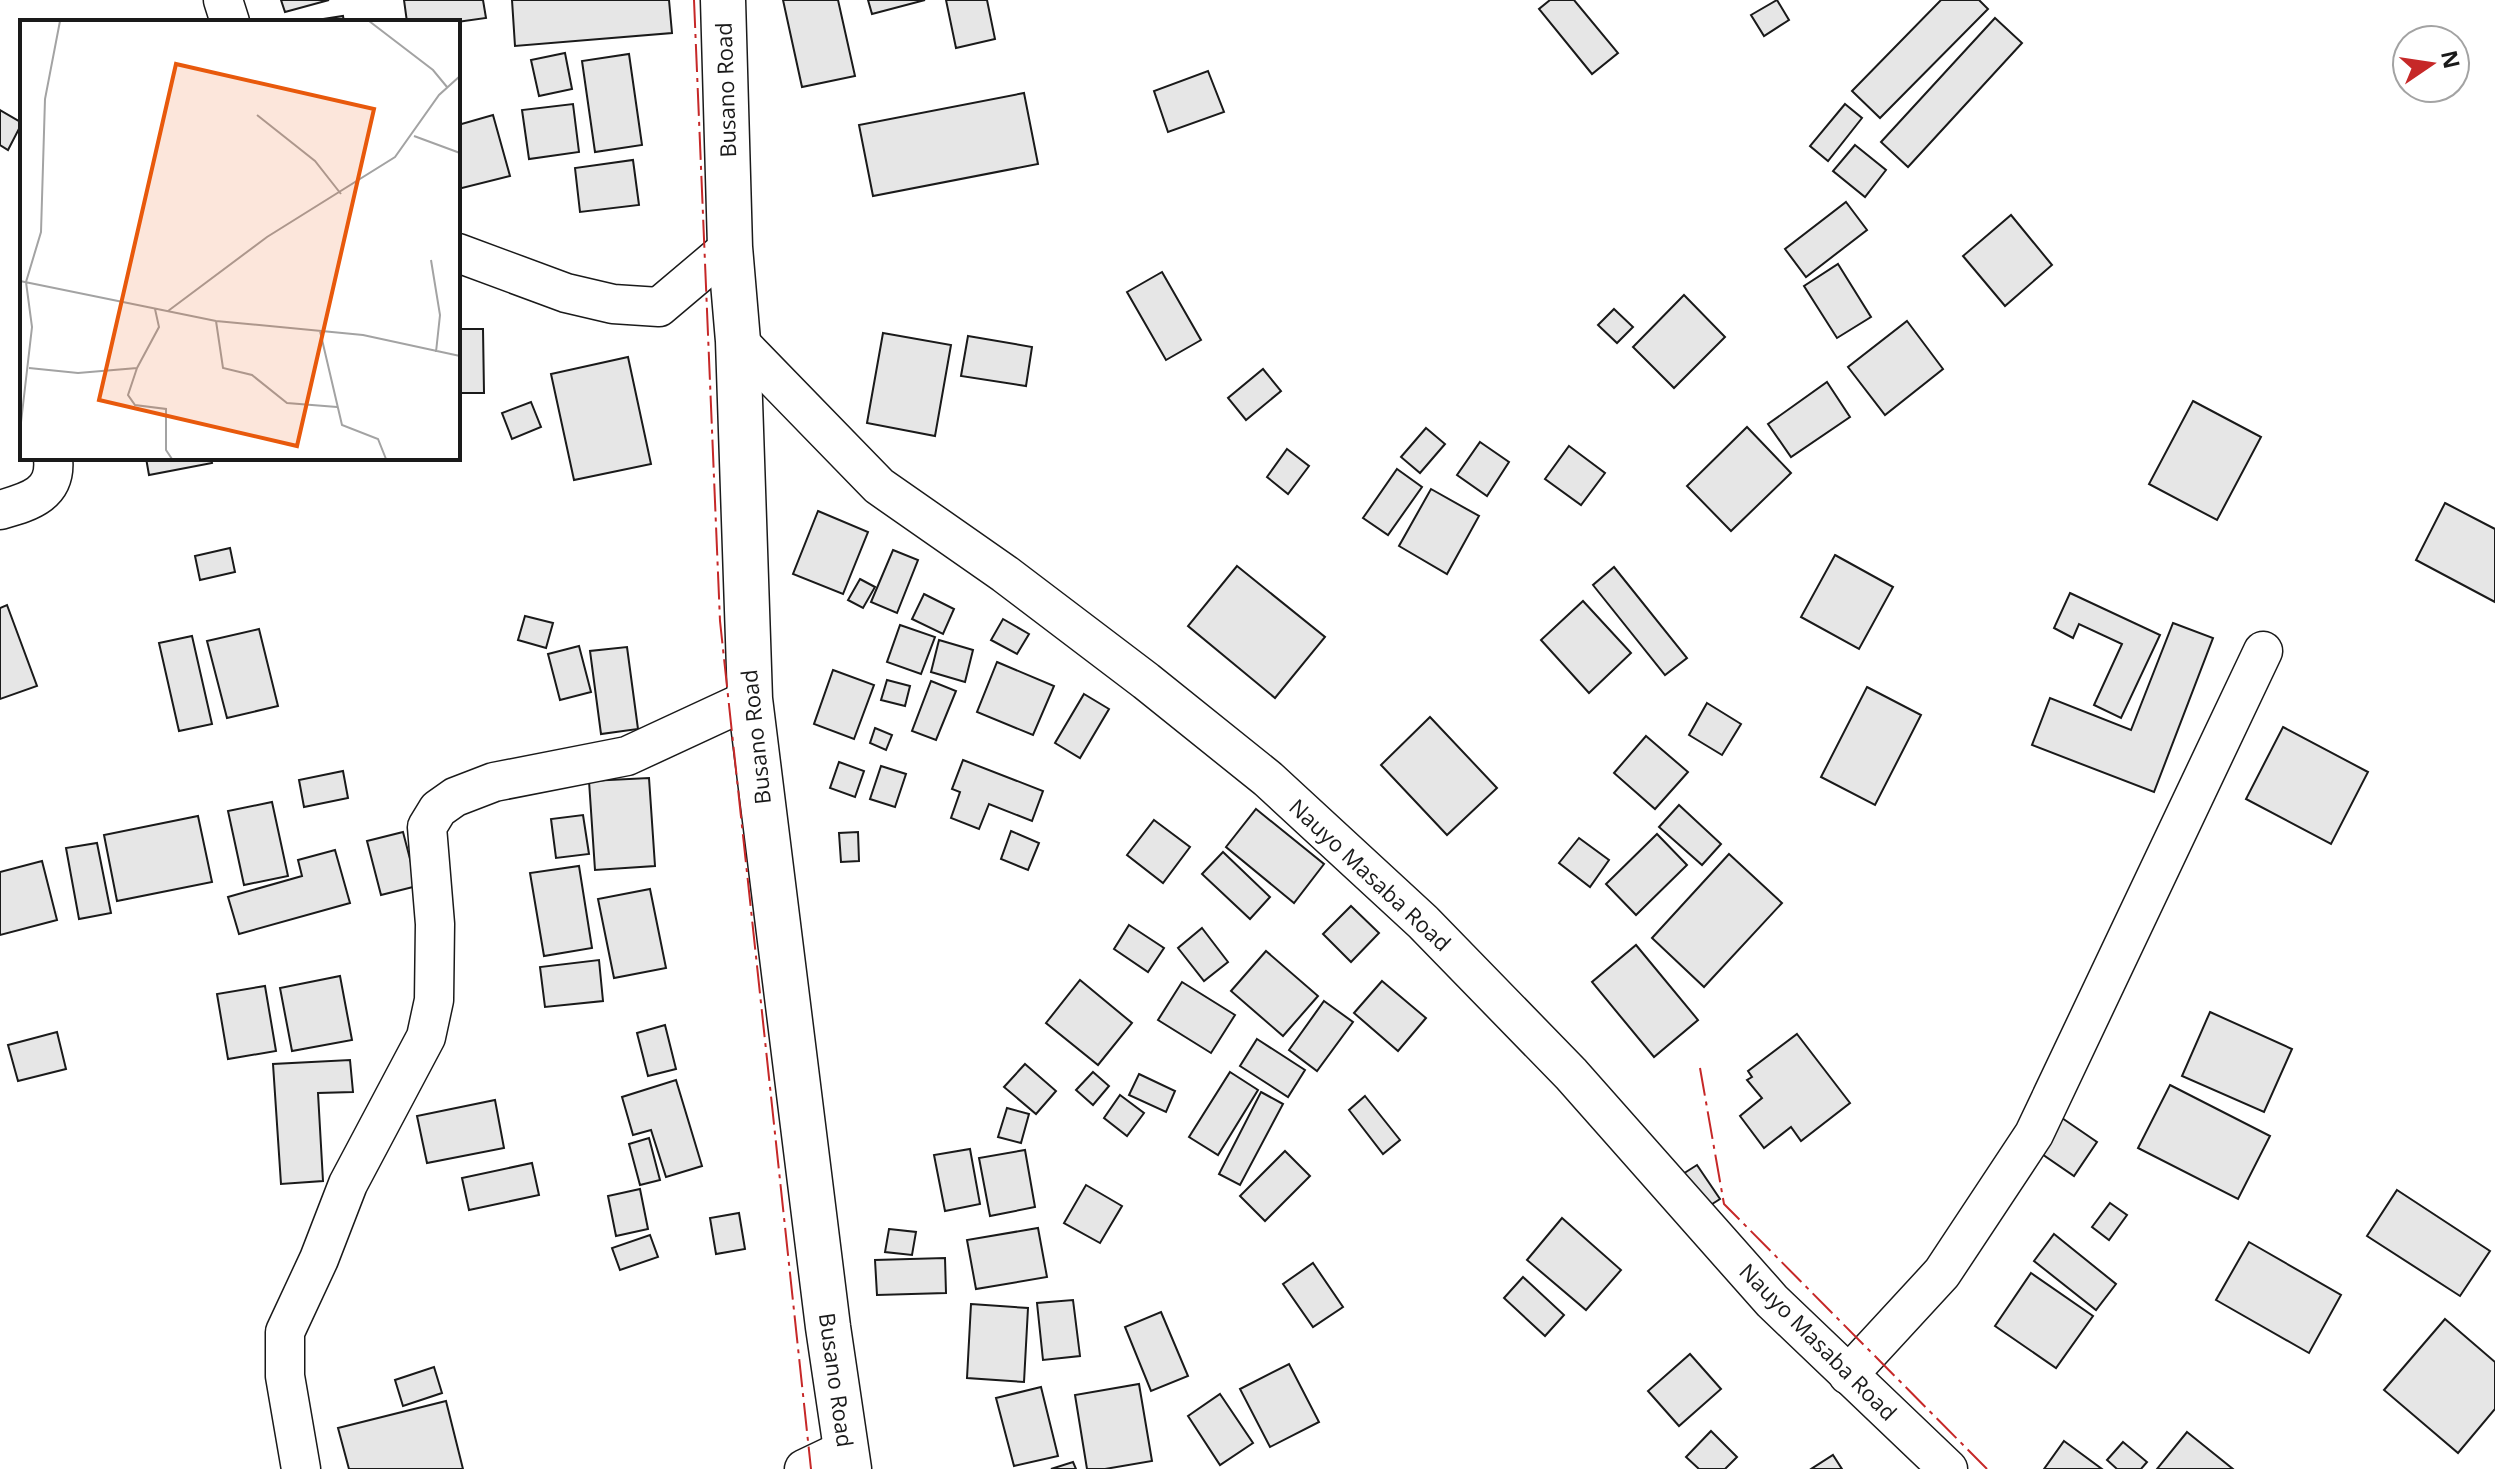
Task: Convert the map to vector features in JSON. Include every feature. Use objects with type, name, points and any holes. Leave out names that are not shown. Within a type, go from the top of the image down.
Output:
[{"type":"street","points":[[223,0],[229,20]]},
{"type":"street","name":"Busano Road","points":[[723,0],[730,247],[738,341],[750,699],[847,1459]]},
{"type":"street","points":[[460,254],[566,293],[613,304],[659,307],[730,247]]},
{"type":"street","name":"Nauyo Masaba Road","points":[[738,341],[879,486],[1005,574],[1146,681],[1268,779],[1423,922],[1571,1074],[1772,1301],[1948,1469]]},
{"type":"street","points":[[0,510],[32,501],[47,488],[53,460]]},
{"type":"street","points":[[1848,1375],[1942,1273],[2034,1134],[2263,651]]},
{"type":"street","points":[[301,1469],[285,1376],[285,1332],[319,1259],[348,1184],[426,1037],[434,1000],[435,924],[427,827],[438,809],[455,797],[494,782],[627,756],[750,699]]},
{"type":"street","points":[[804,1469],[847,1459]]},
{"type":"building","points":[[281,0],[329,0],[285,12]]},
{"type":"building","points":[[404,0],[483,0],[486,18],[460,22],[407,20]]},
{"type":"building","points":[[512,0],[669,0],[672,33],[515,46]]},
{"type":"building","points":[[783,0],[838,0],[855,76],[802,87]]},
{"type":"building","points":[[868,0],[925,0],[872,14]]},
{"type":"building","points":[[946,0],[987,0],[995,39],[956,48]]},
{"type":"building","points":[[1550,0],[1574,0],[1618,53],[1592,74],[1539,9]]},
{"type":"building","points":[[1777,0],[1789,20],[1764,36],[1751,15]]},
{"type":"building","points":[[1941,0],[1979,0],[1988,9],[1880,118],[1852,91]]},
{"type":"building","points":[[343,16],[344,20],[317,20]]},
{"type":"building","points":[[1995,18],[2022,43],[1908,167],[1881,142]]},
{"type":"building","points":[[565,53],[572,89],[539,96],[531,60]]},
{"type":"building","points":[[629,54],[642,145],[595,152],[582,61]]},
{"type":"building","points":[[1208,71],[1224,112],[1168,132],[1154,91]]},
{"type":"building","points":[[1024,93],[1038,164],[873,196],[859,125]]},
{"type":"building","points":[[573,104],[579,152],[529,159],[522,110]]},
{"type":"building","points":[[1845,104],[1862,118],[1828,161],[1810,146]]},
{"type":"building","points":[[0,110],[20,122],[20,127],[8,150],[0,145]]},
{"type":"building","points":[[493,115],[510,176],[460,188],[460,124]]},
{"type":"building","points":[[1855,145],[1886,170],[1865,197],[1833,171]]},
{"type":"building","points":[[633,160],[639,205],[580,212],[575,168]]},
{"type":"building","points":[[1846,202],[1867,230],[1806,277],[1785,249]]},
{"type":"building","points":[[2011,215],[2052,265],[2005,306],[1963,256]]},
{"type":"building","points":[[1838,264],[1871,317],[1837,338],[1804,286]]},
{"type":"building","points":[[1162,272],[1201,340],[1166,360],[1127,292]]},
{"type":"building","points":[[1684,295],[1725,337],[1674,388],[1633,347]]},
{"type":"building","points":[[1614,309],[1633,327],[1617,343],[1598,325]]},
{"type":"building","points":[[1907,321],[1943,369],[1885,415],[1848,367]]},
{"type":"building","points":[[460,329],[483,329],[484,393],[460,393]]},
{"type":"building","points":[[883,333],[951,345],[935,436],[867,423]]},
{"type":"building","points":[[968,336],[1032,347],[1026,386],[961,376]]},
{"type":"building","points":[[628,357],[651,464],[574,480],[551,374]]},
{"type":"building","points":[[1263,369],[1281,391],[1246,420],[1228,398]]},
{"type":"building","points":[[1827,382],[1850,417],[1791,457],[1768,424]]},
{"type":"building","points":[[2193,401],[2261,437],[2217,520],[2149,484]]},
{"type":"building","points":[[531,402],[541,427],[512,439],[502,413]]},
{"type":"building","points":[[1747,427],[1791,473],[1731,531],[1687,486]]},
{"type":"building","points":[[1426,428],[1445,444],[1420,473],[1401,457]]},
{"type":"building","points":[[1480,442],[1509,462],[1487,496],[1457,475]]},
{"type":"building","points":[[1569,446],[1605,473],[1581,505],[1545,479]]},
{"type":"building","points":[[1287,449],[1309,466],[1288,494],[1267,477]]},
{"type":"building","points":[[146,460],[211,460],[212,463],[149,475]]},
{"type":"building","points":[[1397,469],[1422,487],[1388,535],[1363,518]]},
{"type":"building","points":[[1431,489],[1479,516],[1447,574],[1399,546]]},
{"type":"building","points":[[2445,503],[2495,529],[2495,602],[2416,560]]},
{"type":"building","points":[[818,511],[868,532],[843,594],[793,574]]},
{"type":"building","points":[[230,548],[235,572],[200,580],[195,556]]},
{"type":"building","points":[[893,550],[918,560],[897,613],[871,602]]},
{"type":"building","points":[[1835,555],[1893,587],[1859,649],[1801,617]]},
{"type":"building","points":[[1237,566],[1325,637],[1275,698],[1188,626]]},
{"type":"building","points":[[1614,567],[1687,658],[1665,675],[1593,585]]},
{"type":"building","points":[[860,579],[875,587],[863,608],[848,600]]},
{"type":"building","points":[[2070,593],[2160,635],[2121,718],[2094,705],[2122,644],[2079,624],[2073,638],[2054,628]]},
{"type":"building","points":[[924,594],[954,609],[943,634],[912,619]]},
{"type":"building","points":[[1583,601],[1631,653],[1589,693],[1541,640]]},
{"type":"building","points":[[7,605],[37,686],[0,699],[0,608]]},
{"type":"building","points":[[525,616],[553,623],[546,648],[518,640]]},
{"type":"building","points":[[1003,619],[1029,634],[1017,654],[991,640]]},
{"type":"building","points":[[2173,623],[2213,638],[2154,792],[2032,745],[2050,698],[2131,730]]},
{"type":"building","points":[[900,625],[935,637],[921,674],[887,662]]},
{"type":"building","points":[[259,629],[278,706],[227,718],[207,641]]},
{"type":"building","points":[[192,636],[212,724],[179,731],[159,643]]},
{"type":"building","points":[[939,640],[973,650],[965,682],[931,672]]},
{"type":"building","points":[[579,646],[591,692],[560,700],[548,654]]},
{"type":"building","points":[[627,647],[638,729],[601,734],[590,651]]},
{"type":"building","points":[[997,662],[1054,686],[1033,735],[977,712]]},
{"type":"building","points":[[833,670],[874,685],[854,739],[814,724]]},
{"type":"building","points":[[887,680],[910,686],[905,706],[881,700]]},
{"type":"building","points":[[931,681],[956,691],[936,740],[912,731]]},
{"type":"building","points":[[1867,687],[1921,715],[1875,805],[1821,777]]},
{"type":"building","points":[[1084,694],[1109,709],[1080,758],[1055,743]]},
{"type":"building","points":[[1707,703],[1741,724],[1722,755],[1689,735]]},
{"type":"building","points":[[1430,717],[1497,788],[1447,835],[1381,765]]},
{"type":"building","points":[[2283,727],[2368,772],[2331,844],[2246,799]]},
{"type":"building","points":[[875,728],[892,735],[886,750],[870,743]]},
{"type":"building","points":[[1646,736],[1688,772],[1655,809],[1614,773]]},
{"type":"building","points":[[963,760],[1043,791],[1032,821],[989,804],[979,829],[951,818],[960,792],[952,789]]},
{"type":"building","points":[[839,762],[864,771],[855,797],[830,788]]},
{"type":"building","points":[[881,766],[906,774],[895,807],[870,799]]},
{"type":"building","points":[[343,771],[348,798],[304,807],[299,780]]},
{"type":"building","points":[[649,778],[655,866],[595,870],[589,781]]},
{"type":"building","points":[[272,802],[288,876],[244,885],[228,811]]},
{"type":"building","points":[[1679,805],[1721,844],[1702,865],[1659,827]]},
{"type":"building","points":[[1256,809],[1324,864],[1294,903],[1226,847]]},
{"type":"building","points":[[583,815],[589,854],[556,858],[551,819]]},
{"type":"building","points":[[198,816],[212,882],[117,901],[104,835]]},
{"type":"building","points":[[1154,820],[1190,847],[1163,883],[1127,855]]},
{"type":"building","points":[[1011,831],[1039,843],[1028,870],[1001,859]]},
{"type":"building","points":[[403,832],[417,886],[381,895],[367,841]]},
{"type":"building","points":[[858,832],[859,861],[841,862],[839,833]]},
{"type":"building","points":[[1657,834],[1687,865],[1636,915],[1606,884]]},
{"type":"building","points":[[1579,838],[1609,860],[1590,887],[1559,863]]},
{"type":"building","points":[[97,843],[111,913],[79,919],[66,848]]},
{"type":"building","points":[[335,850],[350,903],[239,934],[228,897],[302,876],[298,860]]},
{"type":"building","points":[[1223,852],[1270,897],[1250,919],[1202,874]]},
{"type":"building","points":[[1729,854],[1782,903],[1704,987],[1652,938]]},
{"type":"building","points":[[42,861],[57,920],[0,935],[0,872]]},
{"type":"building","points":[[579,866],[592,948],[544,956],[530,873]]},
{"type":"building","points":[[650,889],[666,968],[614,978],[598,899]]},
{"type":"building","points":[[1351,906],[1379,933],[1351,962],[1323,934]]},
{"type":"building","points":[[1129,925],[1164,948],[1148,972],[1114,949]]},
{"type":"building","points":[[1202,928],[1228,962],[1204,981],[1178,948]]},
{"type":"building","points":[[1636,945],[1698,1020],[1654,1057],[1592,982]]},
{"type":"building","points":[[1266,951],[1318,996],[1283,1036],[1231,991]]},
{"type":"building","points":[[599,960],[603,1001],[545,1007],[540,967]]},
{"type":"building","points":[[340,976],[352,1040],[292,1051],[280,988]]},
{"type":"building","points":[[1080,980],[1132,1023],[1098,1065],[1046,1023]]},
{"type":"building","points":[[1382,981],[1426,1018],[1398,1051],[1354,1013]]},
{"type":"building","points":[[1182,982],[1235,1015],[1211,1053],[1158,1020]]},
{"type":"building","points":[[265,986],[276,1051],[228,1059],[217,994]]},
{"type":"building","points":[[1324,1001],[1353,1022],[1317,1071],[1289,1050]]},
{"type":"building","points":[[2210,1012],[2292,1049],[2264,1112],[2182,1076]]},
{"type":"building","points":[[665,1025],[676,1069],[648,1076],[637,1033]]},
{"type":"building","points":[[57,1032],[66,1069],[18,1081],[8,1045]]},
{"type":"building","points":[[1797,1034],[1850,1103],[1801,1141],[1791,1127],[1764,1148],[1740,1116],[1762,1098],[1747,1080],[1752,1077],[1748,1071]]},
{"type":"building","points":[[1257,1039],[1305,1070],[1288,1097],[1240,1066]]},
{"type":"building","points":[[350,1060],[353,1092],[318,1093],[323,1181],[281,1184],[273,1064]]},
{"type":"building","points":[[1025,1064],[1056,1091],[1036,1114],[1004,1087]]},
{"type":"building","points":[[1093,1072],[1109,1086],[1093,1105],[1076,1090]]},
{"type":"building","points":[[1230,1072],[1258,1090],[1218,1155],[1189,1137]]},
{"type":"building","points":[[1139,1074],[1175,1091],[1166,1112],[1129,1095]]},
{"type":"building","points":[[676,1080],[702,1166],[666,1177],[651,1130],[633,1135],[622,1097]]},
{"type":"building","points":[[2170,1085],[2270,1136],[2238,1199],[2138,1148]]},
{"type":"building","points":[[1261,1092],[1283,1104],[1240,1185],[1219,1174]]},
{"type":"building","points":[[1120,1095],[1144,1113],[1127,1136],[1104,1118]]},
{"type":"building","points":[[1365,1096],[1400,1140],[1383,1154],[1349,1110]]},
{"type":"building","points":[[495,1100],[504,1148],[427,1163],[417,1116]]},
{"type":"building","points":[[1007,1108],[1029,1114],[1021,1143],[998,1137]]},
{"type":"building","points":[[2062,1118],[2097,1142],[2074,1176],[2039,1152]]},
{"type":"building","points":[[649,1138],[660,1180],[640,1185],[629,1144]]},
{"type":"building","points":[[970,1149],[980,1204],[945,1211],[934,1155]]},
{"type":"building","points":[[1025,1150],[1035,1207],[990,1216],[979,1158]]},
{"type":"building","points":[[1285,1151],[1310,1176],[1265,1221],[1240,1196]]},
{"type":"building","points":[[532,1163],[539,1195],[469,1210],[462,1178]]},
{"type":"building","points":[[1697,1165],[1720,1199],[1698,1213],[1675,1179]]},
{"type":"building","points":[[1086,1185],[1122,1206],[1100,1243],[1064,1223]]},
{"type":"building","points":[[640,1189],[648,1229],[616,1236],[608,1196]]},
{"type":"building","points":[[2397,1190],[2490,1251],[2460,1296],[2367,1236]]},
{"type":"building","points":[[2110,1203],[2127,1215],[2109,1240],[2092,1227]]},
{"type":"building","points":[[739,1213],[745,1249],[716,1254],[710,1218]]},
{"type":"building","points":[[1562,1218],[1621,1270],[1586,1310],[1527,1260]]},
{"type":"building","points":[[1038,1228],[1047,1277],[976,1289],[967,1240]]},
{"type":"building","points":[[889,1229],[916,1232],[912,1255],[885,1252]]},
{"type":"building","points":[[2054,1234],[2116,1284],[2096,1310],[2034,1261]]},
{"type":"building","points":[[650,1235],[658,1257],[620,1270],[612,1248]]},
{"type":"building","points":[[2249,1242],[2341,1295],[2309,1353],[2216,1300]]},
{"type":"building","points":[[945,1258],[946,1293],[877,1295],[875,1260]]},
{"type":"building","points":[[1313,1263],[1343,1307],[1313,1327],[1283,1284]]},
{"type":"building","points":[[2031,1273],[2093,1316],[2056,1368],[1995,1326]]},
{"type":"building","points":[[1523,1277],[1564,1315],[1545,1336],[1504,1298]]},
{"type":"building","points":[[1073,1300],[1080,1356],[1043,1360],[1037,1303]]},
{"type":"building","points":[[971,1304],[1028,1308],[1024,1382],[967,1378]]},
{"type":"building","points":[[1161,1312],[1188,1376],[1151,1391],[1125,1327]]},
{"type":"building","points":[[2445,1319],[2495,1362],[2495,1409],[2458,1453],[2384,1390]]},
{"type":"building","points":[[1690,1354],[1721,1389],[1679,1426],[1648,1391]]},
{"type":"building","points":[[1289,1364],[1319,1422],[1270,1447],[1240,1389]]},
{"type":"building","points":[[434,1367],[442,1393],[403,1406],[395,1380]]},
{"type":"building","points":[[1139,1384],[1152,1461],[1087,1469],[1075,1395]]},
{"type":"building","points":[[1041,1387],[1058,1456],[1014,1466],[996,1398]]},
{"type":"building","points":[[1220,1394],[1253,1443],[1220,1465],[1188,1416]]},
{"type":"building","points":[[446,1401],[463,1469],[349,1469],[338,1428]]},
{"type":"building","points":[[1711,1431],[1737,1457],[1725,1469],[1699,1469],[1686,1457]]},
{"type":"building","points":[[2187,1432],[2233,1469],[2157,1469]]},
{"type":"building","points":[[2064,1441],[2102,1469],[2044,1469]]},
{"type":"building","points":[[2123,1442],[2147,1462],[2141,1469],[2117,1469],[2107,1460]]},
{"type":"building","points":[[1833,1455],[1842,1469],[1811,1469]]},
{"type":"building","points":[[1073,1462],[1076,1469],[1051,1469]]},
{"type":"power","points":[[694,0],[720,621],[811,1469]]},
{"type":"power","points":[[1700,1068],[1724,1204],[1987,1469]]}]
